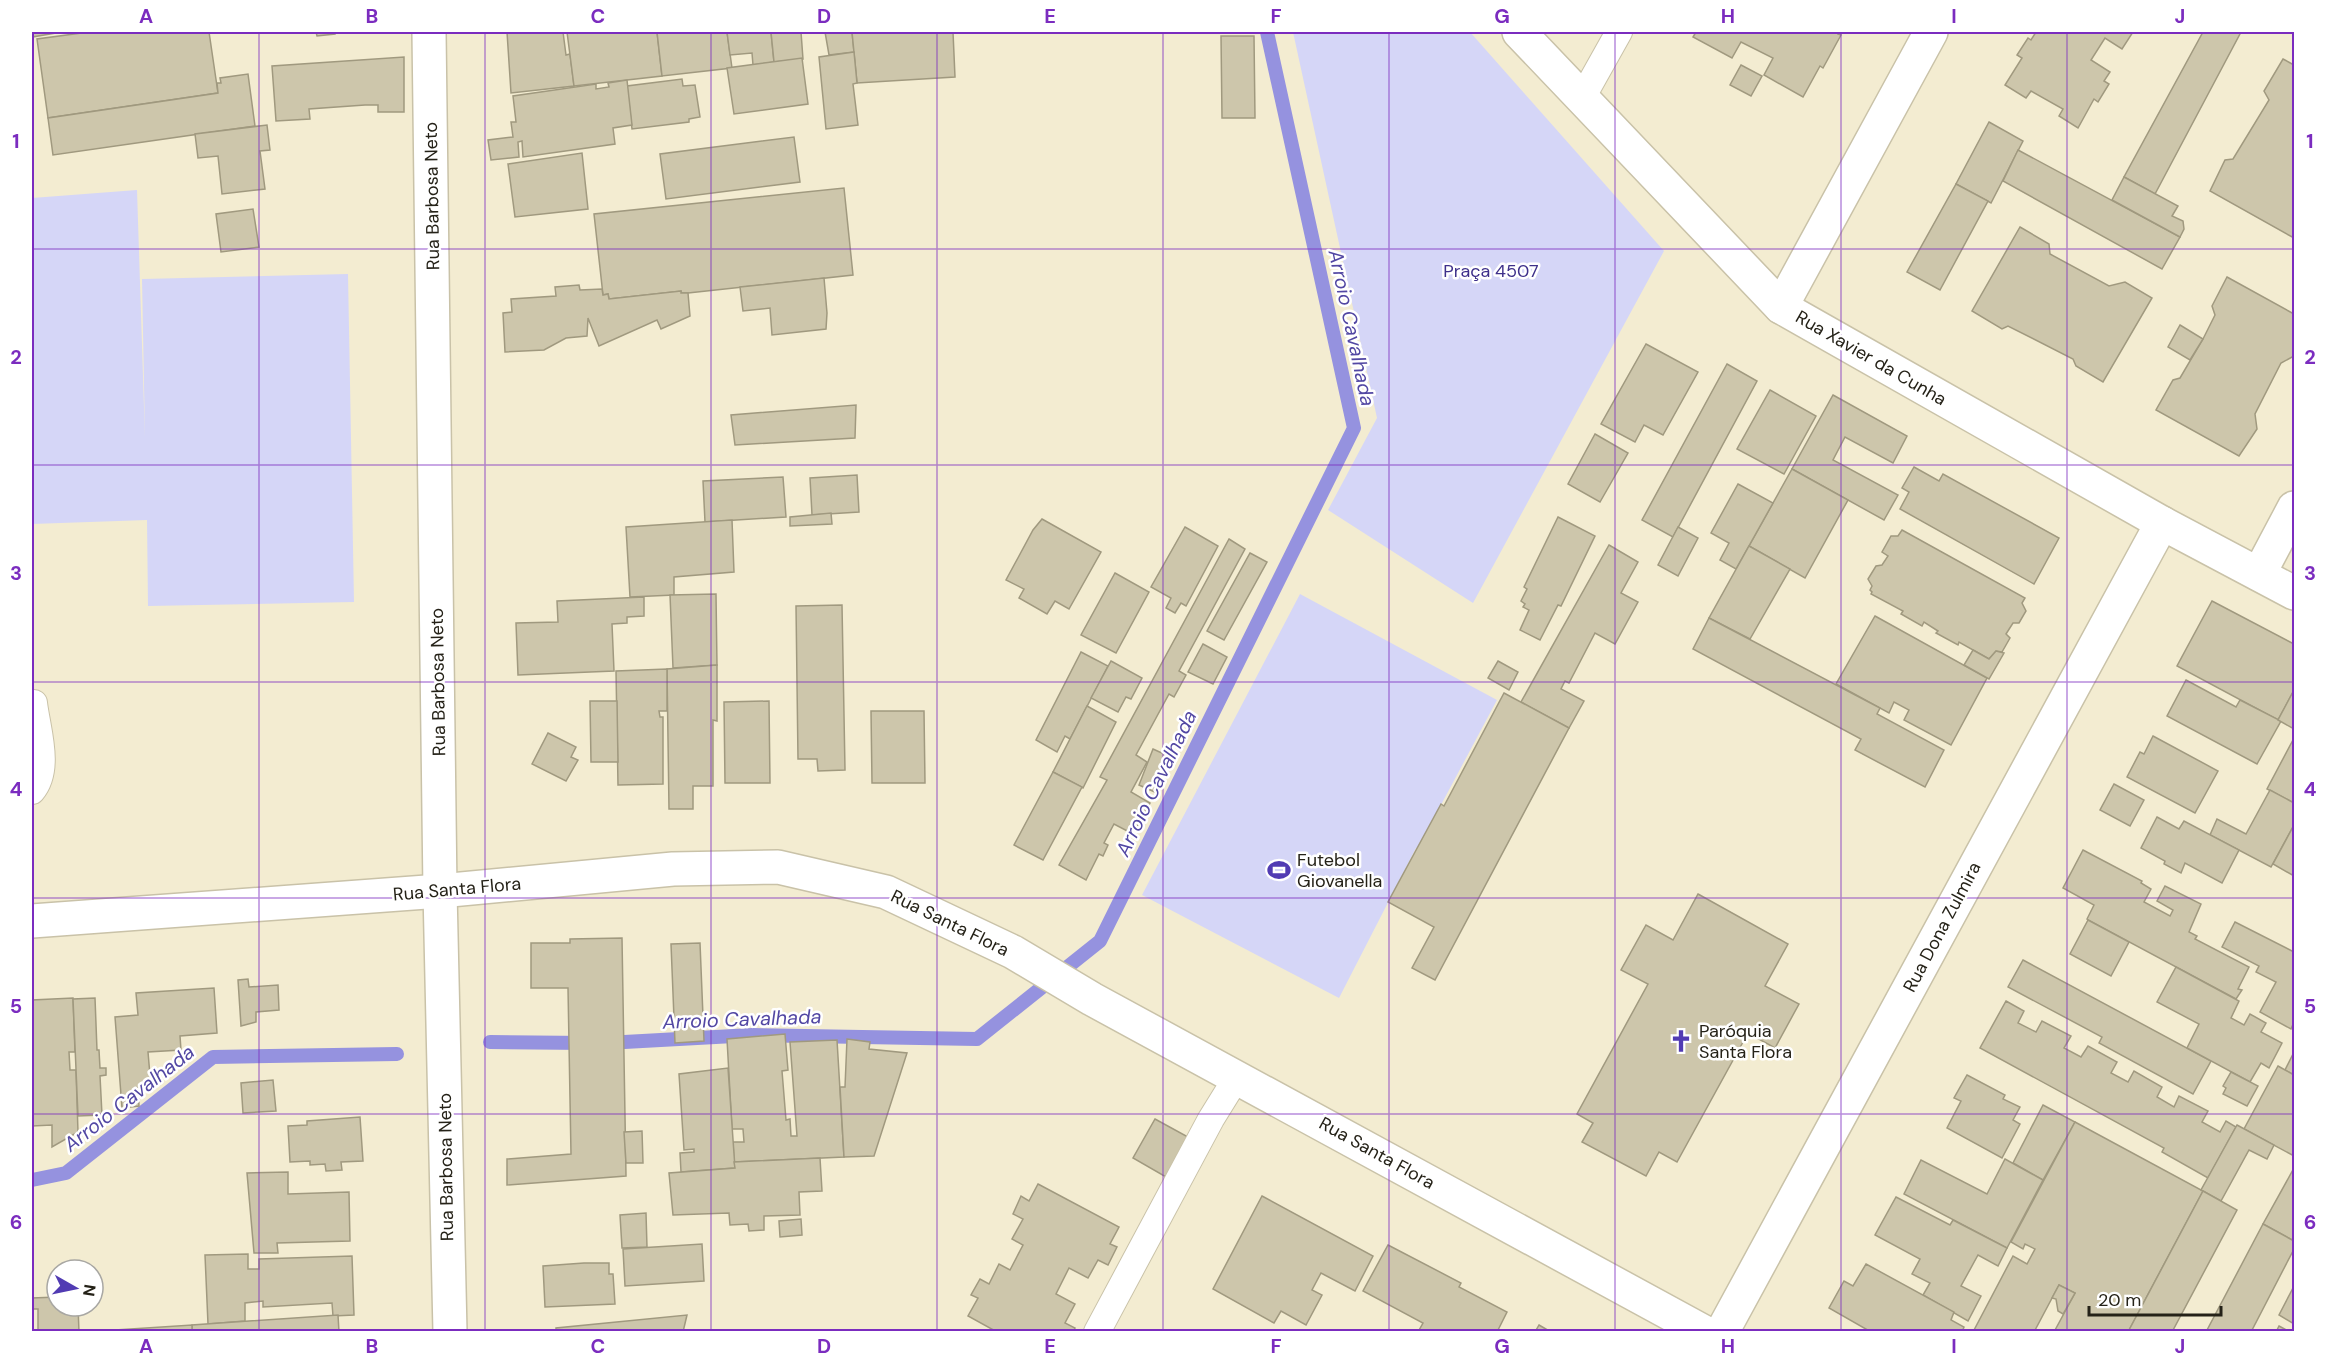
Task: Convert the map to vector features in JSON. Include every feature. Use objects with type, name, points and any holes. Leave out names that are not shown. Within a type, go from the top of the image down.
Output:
[{"type":"street","name":"Rua Barbosa Neto","points":[[429,32],[440,891],[450,1332]]},
{"type":"street","name":"Rua Xavier da Cunha","points":[[1520,32],[1781,307],[2162,523],[2295,593]]},
{"type":"street","points":[[1781,307],[1931,32]]},
{"type":"street","points":[[2259,574],[2295,508]]},
{"type":"street","name":"Rua Dona Zulmira","points":[[1722,1332],[2162,523]]},
{"type":"street","name":"Rua Santa Flora","points":[[32,921],[440,891],[673,869],[778,867],[886,892],[1013,952],[1092,999],[1704,1332]]},
{"type":"lane","points":[[1582,98],[1619,32]]},
{"type":"lane","points":[[32,791],[42,765],[34,703]]},
{"type":"lane","points":[[1097,1332],[1211,1119],[1238,1077]]},
{"type":"green space","name":"Praça 4507","points":[[1293,32],[1470,32],[1664,251],[1473,603],[1328,510],[1377,418]]},
{"type":"green space","points":[[137,190],[145,438],[142,279],[348,274],[354,602],[148,606],[147,520],[32,524],[32,198]]},
{"type":"green space","points":[[1300,594],[1497,700],[1416,848],[1339,998],[1142,895]]},
{"type":"building","points":[[32,32],[62,32],[32,37]]},
{"type":"building","points":[[89,32],[209,32],[218,93],[48,118],[37,39]]},
{"type":"building","points":[[316,32],[335,32],[335,34],[317,36]]},
{"type":"building","points":[[507,32],[563,32],[566,55],[570,54],[574,86],[511,93]]},
{"type":"building","points":[[567,32],[657,32],[662,76],[574,86]]},
{"type":"building","points":[[657,32],[727,32],[732,68],[662,76]]},
{"type":"building","points":[[727,32],[771,32],[774,62],[753,65],[752,53],[730,55]]},
{"type":"building","points":[[771,32],[801,32],[803,59],[774,62]]},
{"type":"building","points":[[825,32],[852,32],[854,52],[829,55]]},
{"type":"building","points":[[852,32],[953,32],[955,77],[857,83]]},
{"type":"building","points":[[1696,32],[1839,32],[1838,34],[1841,35],[1823,68],[1820,66],[1803,97],[1764,75],[1773,58],[1741,42],[1732,58],[1693,37]]},
{"type":"building","points":[[2036,32],[2133,32],[2122,49],[2105,38],[2091,60],[2110,72],[2104,81],[2109,84],[2098,102],[2094,99],[2078,128],[2059,116],[2063,109],[2031,91],[2026,98],[2005,85],[2022,58],[2017,55],[2028,38],[2031,40]]},
{"type":"building","points":[[2203,32],[2241,32],[2155,194],[2124,177]]},
{"type":"building","points":[[1221,36],[1254,36],[1255,118],[1222,118]]},
{"type":"building","points":[[854,52],[857,83],[853,84],[858,125],[826,129],[819,57]]},
{"type":"building","points":[[404,57],[404,112],[378,112],[378,105],[365,105],[309,109],[310,119],[276,121],[272,66]]},
{"type":"building","points":[[802,58],[808,104],[734,114],[727,68]]},
{"type":"building","points":[[2283,59],[2294,65],[2294,238],[2210,191],[2225,160],[2233,159],[2269,100],[2264,91]]},
{"type":"building","points":[[1741,65],[1762,76],[1751,96],[1730,85]]},
{"type":"building","points":[[248,74],[255,126],[53,155],[48,118],[218,93],[217,83],[221,83],[220,78]]},
{"type":"building","points":[[682,79],[683,86],[695,85],[700,117],[689,119],[689,122],[632,129],[627,86]]},
{"type":"building","points":[[627,80],[632,125],[613,128],[615,144],[523,157],[522,141],[518,142],[519,157],[491,160],[488,140],[513,137],[511,122],[516,122],[513,96],[596,84],[596,89],[609,87],[608,83]]},
{"type":"building","points":[[1989,122],[2023,141],[1991,203],[1956,184]]},
{"type":"building","points":[[267,125],[270,150],[260,151],[265,189],[222,194],[218,156],[198,158],[195,134]]},
{"type":"building","points":[[794,137],[800,182],[666,199],[660,154]]},
{"type":"building","points":[[2018,150],[2180,237],[2162,269],[2003,181]]},
{"type":"building","points":[[582,153],[588,209],[515,217],[508,164]]},
{"type":"building","points":[[2124,177],[2178,206],[2172,216],[2183,221],[2184,229],[2180,237],[2112,200]]},
{"type":"building","points":[[1956,184],[1988,201],[1940,290],[1907,272]]},
{"type":"building","points":[[844,188],[853,275],[688,293],[681,293],[681,291],[609,299],[608,294],[603,295],[594,214]]},
{"type":"building","points":[[253,209],[259,247],[221,252],[216,214]]},
{"type":"building","points":[[2020,227],[2049,244],[2050,254],[2109,286],[2125,282],[2152,298],[2103,382],[2076,366],[2073,359],[2008,326],[2002,329],[1972,311]]},
{"type":"building","points":[[2227,277],[2294,314],[2294,356],[2281,363],[2255,414],[2257,429],[2239,456],[2156,410],[2173,380],[2180,378],[2203,339],[2215,315],[2212,306]]},
{"type":"building","points":[[824,278],[826,329],[772,335],[770,308],[743,311],[740,287]]},
{"type":"building","points":[[579,285],[580,290],[602,289],[603,295],[608,294],[609,299],[681,291],[681,293],[688,293],[690,316],[661,329],[657,320],[599,346],[588,318],[587,336],[566,338],[544,350],[505,352],[503,313],[512,312],[511,299],[556,296],[555,287]]},
{"type":"building","points":[[2180,325],[2203,339],[2190,360],[2168,347]]},
{"type":"building","points":[[1646,344],[1698,372],[1663,435],[1644,425],[1635,442],[1601,424]]},
{"type":"building","points":[[1727,364],[1757,381],[1673,537],[1642,520]]},
{"type":"building","points":[[1770,390],[1816,416],[1784,474],[1737,449]]},
{"type":"building","points":[[1833,395],[1907,436],[1893,463],[1845,437],[1833,460],[1898,495],[1884,520],[1792,469]]},
{"type":"building","points":[[856,405],[855,438],[735,445],[731,415]]},
{"type":"building","points":[[1595,434],[1628,453],[1600,502],[1568,484]]},
{"type":"building","points":[[1914,467],[1939,481],[1943,474],[2059,538],[2034,584],[1900,509],[1909,492],[1902,488]]},
{"type":"building","points":[[1792,469],[1848,500],[1805,578],[1749,546]]},
{"type":"building","points":[[857,475],[859,512],[812,515],[810,478]]},
{"type":"building","points":[[783,477],[786,517],[705,522],[703,481]]},
{"type":"building","points":[[1738,484],[1773,503],[1736,569],[1720,560],[1729,543],[1711,533]]},
{"type":"building","points":[[831,513],[832,524],[790,526],[790,517]]},
{"type":"building","points":[[1558,517],[1595,536],[1561,606],[1558,605],[1540,640],[1520,630],[1529,610],[1523,607],[1525,604],[1521,601],[1527,589],[1524,587]]},
{"type":"building","points":[[1042,519],[1101,552],[1069,609],[1055,601],[1047,614],[1019,598],[1024,589],[1006,580],[1033,530]]},
{"type":"building","points":[[732,520],[734,572],[674,577],[674,595],[630,597],[626,527]]},
{"type":"building","points":[[1185,527],[1218,546],[1186,606],[1181,603],[1175,613],[1166,608],[1171,598],[1151,587]]},
{"type":"building","points":[[1678,527],[1698,538],[1678,576],[1658,565]]},
{"type":"building","points":[[1902,530],[2025,598],[2022,603],[2026,611],[2019,623],[2013,623],[2006,634],[2010,638],[2002,652],[1996,651],[1989,659],[1959,642],[1958,645],[1936,633],[1938,631],[1924,622],[1922,626],[1901,614],[1903,611],[1871,594],[1872,586],[1868,579],[1876,566],[1882,565],[1888,556],[1882,552],[1891,536],[1898,536]]},
{"type":"building","points":[[1229,539],[1245,549],[1179,671],[1186,675],[1174,697],[1169,694],[1136,755],[1147,762],[1131,792],[1150,803],[1133,834],[1114,824],[1104,843],[1108,845],[1103,856],[1099,854],[1086,880],[1059,865],[1107,780],[1100,777]]},
{"type":"building","points":[[1609,545],[1638,562],[1621,593],[1638,602],[1615,644],[1595,633],[1569,683],[1565,681],[1561,689],[1584,701],[1569,728],[1521,702]]},
{"type":"building","points":[[1749,546],[1790,569],[1750,639],[1709,618]]},
{"type":"building","points":[[1250,553],[1267,562],[1224,640],[1207,631]]},
{"type":"building","points":[[1115,573],[1149,592],[1116,653],[1081,635]]},
{"type":"building","points":[[716,594],[717,665],[673,668],[670,595]]},
{"type":"building","points":[[644,597],[644,616],[627,617],[627,623],[612,624],[614,671],[518,675],[516,623],[558,622],[557,601]]},
{"type":"building","points":[[2212,601],[2294,644],[2294,690],[2278,720],[2177,666]]},
{"type":"building","points":[[842,605],[845,770],[818,771],[817,759],[798,759],[796,606]]},
{"type":"building","points":[[1875,616],[1987,678],[1951,745],[1904,720],[1909,710],[1894,702],[1889,713],[1836,684]]},
{"type":"building","points":[[1709,618],[1880,708],[1877,714],[1944,750],[1925,787],[1855,750],[1861,739],[1693,649]]},
{"type":"building","points":[[1203,644],[1227,657],[1213,684],[1188,672]]},
{"type":"building","points":[[1973,650],[1989,659],[1996,651],[2004,653],[1989,679],[1964,665]]},
{"type":"building","points":[[1081,652],[1108,666],[1070,739],[1065,736],[1057,752],[1036,740]]},
{"type":"building","points":[[1111,661],[1142,678],[1131,699],[1126,697],[1118,712],[1091,698]]},
{"type":"building","points":[[1498,661],[1518,672],[1509,690],[1488,678]]},
{"type":"building","points":[[717,665],[717,721],[713,720],[713,786],[693,786],[693,809],[669,809],[667,669]]},
{"type":"building","points":[[667,669],[667,711],[659,711],[660,717],[663,717],[663,784],[618,785],[616,671]]},
{"type":"building","points":[[2186,680],[2236,707],[2240,700],[2281,721],[2257,764],[2167,716]]},
{"type":"building","points":[[2294,690],[2294,729],[2278,720]]},
{"type":"building","points":[[1504,693],[1569,728],[1435,980],[1412,968],[1434,927],[1388,902],[1441,804],[1444,806]]},
{"type":"building","points":[[590,701],[617,701],[618,762],[591,762]]},
{"type":"building","points":[[769,701],[770,783],[725,783],[724,702]]},
{"type":"building","points":[[1087,706],[1116,722],[1083,788],[1053,772]]},
{"type":"building","points":[[871,711],[924,711],[925,783],[872,783]]},
{"type":"building","points":[[548,733],[576,747],[571,757],[578,760],[566,781],[532,764]]},
{"type":"building","points":[[2153,736],[2218,771],[2195,813],[2127,777],[2140,752],[2144,754]]},
{"type":"building","points":[[2294,738],[2294,803],[2267,789]]},
{"type":"building","points":[[1153,749],[1173,758],[1157,793],[1139,785]]},
{"type":"building","points":[[1053,772],[1082,787],[1043,860],[1014,845]]},
{"type":"building","points":[[2114,784],[2144,800],[2130,826],[2100,810]]},
{"type":"building","points":[[2270,790],[2294,803],[2294,825],[2271,867],[2210,835],[2217,819],[2246,834]]},
{"type":"building","points":[[2157,817],[2179,829],[2184,821],[2239,850],[2222,883],[2185,863],[2181,873],[2141,848]]},
{"type":"building","points":[[2294,825],[2294,876],[2273,864]]},
{"type":"building","points":[[2083,850],[2142,881],[2141,883],[2151,889],[2144,902],[2170,916],[2173,910],[2157,901],[2165,886],[2201,904],[2189,932],[2197,936],[2195,939],[2249,967],[2238,989],[2242,990],[2236,999],[2088,920],[2094,905],[2063,888]]},
{"type":"building","name":"Paróquia Santa Flora","points":[[1698,894],[1788,944],[1765,986],[1799,1004],[1775,1048],[1748,1033],[1677,1162],[1659,1152],[1646,1176],[1582,1142],[1593,1123],[1577,1114],[1648,984],[1621,970],[1646,925],[1673,940]]},
{"type":"building","points":[[2088,920],[2129,942],[2111,976],[2070,954]]},
{"type":"building","points":[[2235,922],[2294,952],[2294,1022],[2291,1029],[2260,1012],[2276,982],[2256,972],[2259,966],[2222,947]]},
{"type":"building","points":[[622,938],[626,1176],[507,1185],[507,1159],[571,1154],[568,988],[531,988],[531,943],[570,943],[570,939]]},
{"type":"building","points":[[700,943],[704,1041],[675,1043],[671,944]]},
{"type":"building","points":[[2023,960],[2211,1061],[2193,1094],[2099,1043],[2102,1037],[2008,987]]},
{"type":"building","points":[[2176,967],[2239,1001],[2231,1018],[2244,1025],[2250,1014],[2266,1023],[2261,1032],[2282,1043],[2269,1068],[2261,1063],[2250,1082],[2187,1048],[2199,1024],[2157,1002]]},
{"type":"building","points":[[248,979],[249,987],[278,985],[279,1010],[256,1012],[256,1022],[241,1026],[238,980]]},
{"type":"building","points":[[214,988],[217,1033],[180,1036],[181,1050],[148,1052],[151,1087],[138,1088],[139,1106],[122,1108],[115,1017],[138,1015],[136,993]]},
{"type":"building","points":[[73,998],[75,1052],[69,1052],[70,1070],[76,1070],[78,1132],[52,1147],[52,1125],[32,1126],[32,1000]]},
{"type":"building","points":[[95,998],[97,1050],[99,1050],[100,1068],[106,1068],[106,1075],[100,1076],[102,1115],[78,1116],[73,999]]},
{"type":"building","points":[[2006,1001],[2024,1011],[2018,1023],[2036,1032],[2042,1021],[2071,1036],[2064,1048],[2081,1057],[2088,1046],[2117,1062],[2111,1073],[2128,1082],[2134,1071],[2162,1087],[2157,1097],[2174,1107],[2179,1096],[2208,1111],[2202,1122],[2220,1132],[2226,1121],[2236,1127],[2208,1178],[2162,1152],[2164,1148],[1980,1048]]},
{"type":"building","points":[[785,1034],[788,1070],[782,1071],[786,1120],[790,1119],[791,1136],[797,1136],[790,1042],[837,1040],[844,1157],[734,1162],[733,1142],[744,1142],[743,1129],[732,1129],[727,1039]]},
{"type":"building","points":[[847,1039],[870,1042],[869,1049],[907,1053],[874,1156],[844,1157],[840,1087],[845,1087]]},
{"type":"building","points":[[2294,1052],[2294,1075],[2285,1070]]},
{"type":"building","points":[[2278,1066],[2294,1075],[2294,1156],[2244,1129]]},
{"type":"building","points":[[728,1068],[735,1168],[681,1172],[680,1153],[694,1152],[694,1149],[684,1150],[679,1074]]},
{"type":"building","points":[[2231,1072],[2258,1086],[2247,1106],[2223,1094],[2226,1088],[2223,1086]]},
{"type":"building","points":[[1967,1075],[2005,1095],[2003,1099],[2020,1107],[2013,1120],[2020,1124],[2002,1158],[1947,1128],[1961,1101],[1954,1098]]},
{"type":"building","points":[[273,1080],[276,1111],[243,1113],[241,1083]]},
{"type":"building","points":[[2043,1105],[2075,1122],[2043,1180],[2013,1163]]},
{"type":"building","points":[[360,1117],[363,1161],[341,1162],[342,1170],[326,1171],[325,1164],[310,1165],[310,1161],[290,1162],[288,1126],[307,1125],[307,1121]]},
{"type":"building","points":[[1155,1119],[1188,1137],[1166,1177],[1133,1158]]},
{"type":"building","points":[[2075,1122],[2203,1191],[2128,1332],[2054,1332],[2075,1293],[2059,1285],[2034,1332],[1973,1332],[2013,1256],[2027,1264],[2035,1249],[2025,1244],[2023,1249],[2011,1242]]},
{"type":"building","points":[[2237,1125],[2274,1145],[2267,1159],[2249,1150],[2221,1201],[2201,1190]]},
{"type":"building","points":[[642,1131],[643,1163],[626,1163],[624,1132]]},
{"type":"building","points":[[820,1158],[822,1191],[799,1192],[800,1215],[764,1216],[764,1230],[749,1231],[748,1224],[730,1225],[729,1213],[673,1215],[669,1173],[735,1168],[734,1162]]},
{"type":"building","points":[[2005,1159],[2043,1180],[2007,1248],[1904,1194],[1921,1160],[1987,1194]]},
{"type":"building","points":[[2294,1168],[2294,1241],[2263,1224]]},
{"type":"building","points":[[288,1172],[288,1194],[349,1192],[350,1241],[277,1243],[278,1253],[254,1253],[247,1173]]},
{"type":"building","points":[[1038,1184],[1119,1227],[1110,1244],[1117,1247],[1108,1265],[1098,1260],[1088,1278],[1069,1268],[1056,1294],[1075,1304],[1065,1323],[1075,1328],[1073,1332],[997,1332],[968,1316],[978,1298],[971,1295],[980,1279],[989,1284],[999,1264],[1010,1270],[1023,1245],[1012,1239],[1023,1219],[1013,1214],[1021,1196],[1029,1201]]},
{"type":"building","points":[[2203,1191],[2237,1210],[2172,1332],[2128,1332]]},
{"type":"building","points":[[1262,1196],[1373,1256],[1355,1291],[1321,1273],[1312,1290],[1322,1295],[1306,1325],[1281,1311],[1274,1323],[1213,1289]]},
{"type":"building","points":[[1896,1197],[1950,1225],[1953,1220],[2007,1248],[1998,1266],[1978,1255],[1961,1286],[1981,1296],[1968,1321],[1923,1295],[1930,1283],[1912,1274],[1920,1259],[1875,1235]]},
{"type":"building","points":[[646,1213],[647,1247],[622,1248],[620,1215]]},
{"type":"building","points":[[801,1219],[802,1235],[780,1237],[779,1221]]},
{"type":"building","points":[[2263,1224],[2294,1241],[2294,1249],[2251,1332],[2206,1332]]},
{"type":"building","points":[[702,1244],[704,1281],[625,1286],[623,1249]]},
{"type":"building","points":[[1388,1245],[1461,1283],[1459,1287],[1507,1312],[1497,1332],[1418,1332],[1423,1323],[1363,1291]]},
{"type":"building","points":[[248,1254],[248,1269],[259,1269],[259,1259],[352,1256],[354,1315],[333,1316],[332,1303],[263,1307],[263,1301],[245,1303],[245,1321],[208,1324],[205,1255]]},
{"type":"building","points":[[609,1263],[609,1274],[613,1274],[615,1304],[545,1307],[543,1266]]},
{"type":"building","points":[[1866,1264],[1954,1312],[1951,1320],[1964,1327],[1962,1332],[1871,1332],[1829,1308],[1844,1281],[1853,1286]]},
{"type":"building","points":[[2059,1285],[2075,1293],[2063,1314],[2058,1311],[2056,1299],[2052,1298]]},
{"type":"building","points":[[2294,1286],[2294,1324],[2279,1315]]},
{"type":"building","points":[[45,1297],[45,1318],[78,1318],[79,1332],[38,1332],[38,1309],[32,1309],[32,1298]]},
{"type":"building","points":[[338,1315],[339,1332],[192,1332],[192,1325]]},
{"type":"building","points":[[687,1315],[683,1332],[556,1332],[556,1328]]},
{"type":"building","points":[[192,1325],[192,1332],[100,1332],[100,1331]]},
{"type":"building","points":[[1539,1325],[1551,1332],[1535,1332]]},
{"type":"building","points":[[2279,1326],[2290,1332],[2276,1332]]},
{"type":"waterway","name":"Arroio Cavalhada","points":[[606,1043],[752,1035],[977,1039],[1100,941],[1354,428],[1267,32]]},
{"type":"waterway","name":"Arroio Cavalhada","points":[[490,1042],[587,1043]]},
{"type":"waterway","name":"Arroio Cavalhada","points":[[32,1180],[66,1173],[213,1057],[397,1054]]},
{"type":"place","name":"Futebol Giovanella","points":[[1279,870]]},
{"type":"place","name":"Paróquia Santa Flora","points":[[1681,1041]]}]
